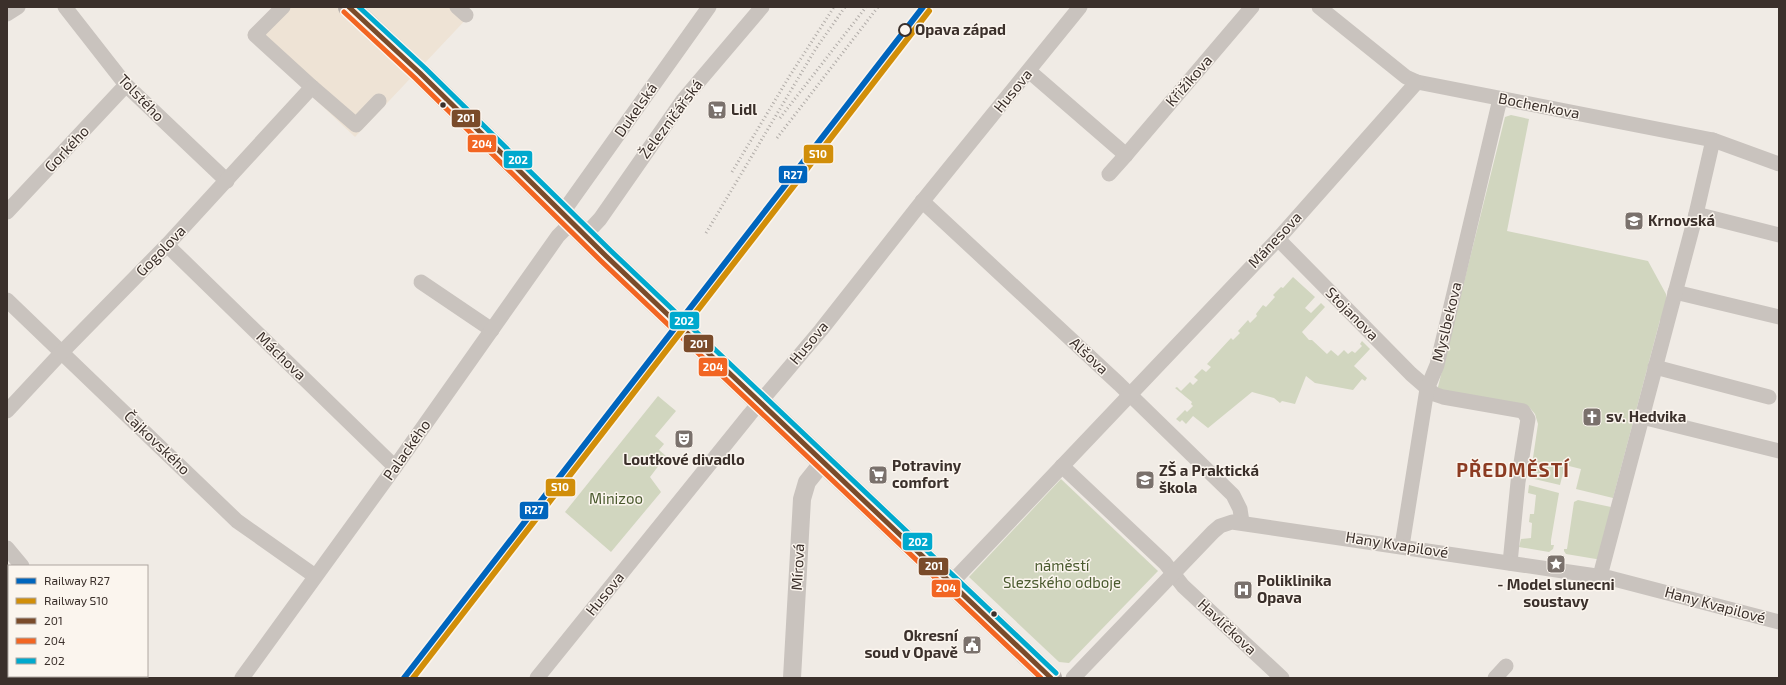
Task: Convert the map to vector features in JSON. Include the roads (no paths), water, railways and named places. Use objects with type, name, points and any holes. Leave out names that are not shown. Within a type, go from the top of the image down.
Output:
[{"type":"main road","points":[[349,7],[823,462],[1051,678]]},
{"type":"street","points":[[7,14],[18,7]]},
{"type":"street","name":"Tolstého","points":[[66,7],[126,85],[226,181]]},
{"type":"street","points":[[282,7],[255,35],[356,125],[379,101]]},
{"type":"street","name":"Dukelská","points":[[573,223],[709,7]]},
{"type":"street","name":"Železničářská","points":[[573,223],[600,219],[683,100],[762,7]]},
{"type":"street","name":"Husova","points":[[537,678],[760,401],[821,330],[922,201],[1029,72],[1080,7]]},
{"type":"street","name":"Křižíkova","points":[[1109,174],[1252,7]]},
{"type":"street","name":"Bochenkova","points":[[1319,7],[1406,77],[1417,82],[1713,140],[1779,164]]},
{"type":"street","points":[[1029,72],[1126,155]]},
{"type":"street","name":"Mánesova","points":[[1130,394],[1278,239],[1417,82]]},
{"type":"street","name":"Gorkého","points":[[7,212],[126,85]]},
{"type":"street","name":"Gogolova","points":[[7,410],[167,245],[312,87]]},
{"type":"street","name":"Myslbekova","points":[[1402,546],[1427,389],[1437,365],[1500,99]]},
{"type":"street","points":[[1600,576],[1696,214],[1713,140]]},
{"type":"street","name":"Alšova","points":[[922,201],[1130,394],[1233,495],[1240,509],[1242,522]]},
{"type":"street","points":[[1696,214],[1779,235]]},
{"type":"street","name":"Palackého","points":[[242,678],[395,467],[558,236],[573,223]]},
{"type":"street","name":"Stojanova","points":[[1278,239],[1427,389],[1439,396],[1523,411],[1526,414],[1528,419],[1518,482],[1510,563]]},
{"type":"street","name":"Máchova","points":[[167,245],[395,467]]},
{"type":"street","points":[[421,282],[492,330]]},
{"type":"street","points":[[1675,292],[1779,317]]},
{"type":"street","name":"Čajkovského","points":[[7,300],[237,521],[315,576]]},
{"type":"street","points":[[1655,367],[1775,398]]},
{"type":"street","points":[[951,583],[1130,394]]},
{"type":"street","points":[[1642,417],[1779,451]]},
{"type":"street","name":"Mírová","points":[[792,678],[802,499],[808,482],[823,462]]},
{"type":"street","name":"Havlíčkova","points":[[1062,466],[1165,563],[1173,574],[1282,678]]},
{"type":"street","name":"Hany Kvapilové","points":[[1073,678],[1220,526],[1232,522],[1242,522],[1600,576],[1779,622]]},
{"type":"street","points":[[7,548],[21,565]]},
{"type":"street","points":[[1495,678],[1506,666]]},
{"type":"railway","points":[[732,172],[789,77],[834,7]]},
{"type":"railway","points":[[706,233],[815,50],[845,7]]},
{"type":"railway","points":[[780,118],[866,7]]},
{"type":"railway","points":[[777,138],[878,7]]},
{"type":"rail line","name":"R27","points":[[404,678],[923,7]]},
{"type":"rail line","name":"S10","points":[[413,678],[929,11]]},
{"type":"place","name":"Opava západ","points":[[905,30]]},
{"type":"place","name":"Lidl","points":[[717,110]]},
{"type":"place","name":"Krnovská","points":[[1634,221]]},
{"type":"place","name":"sv. Hedvika","points":[[1592,417]]},
{"type":"place","name":"Loutkové divadlo","points":[[684,439]]},
{"type":"place","name":"Potraviny comfort","points":[[878,475]]},
{"type":"place","name":"ZŠ a Praktická škola","points":[[1145,480]]},
{"type":"place","name":"- Model slunecni soustavy","points":[[1556,564]]},
{"type":"place","name":"Poliklinika Opava","points":[[1243,590]]},
{"type":"place","name":"Okresní soud v Opavě","points":[[972,645]]},
{"type":"district","name":"PŘEDMĚSTÍ","points":[[1513,470]]},
{"type":"park label","name":"Minizoo","points":[[616,499]]},
{"type":"park label","name":"náměstí Slezského odboje","points":[[1062,574]]}]
